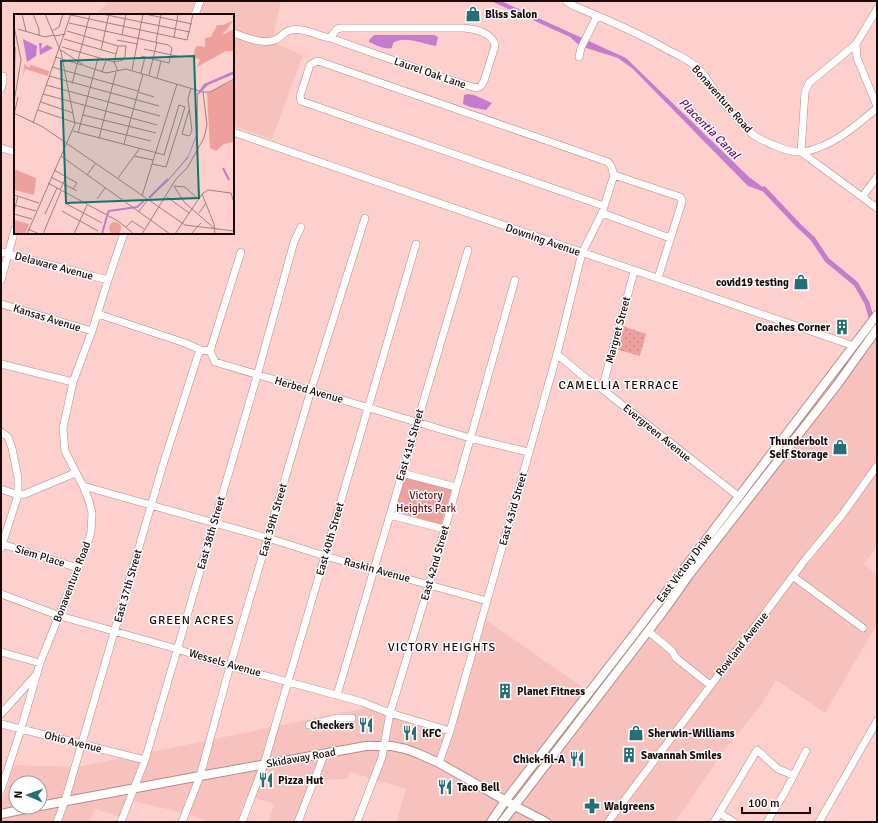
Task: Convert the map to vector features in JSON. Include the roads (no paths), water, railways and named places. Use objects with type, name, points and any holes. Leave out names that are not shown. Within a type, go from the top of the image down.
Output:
[{"type":"main road","name":"East Victory Drive","points":[[502,822],[648,631],[685,572],[738,496],[877,315]]},
{"type":"main road","name":"East Victory Drive","points":[[491,822],[505,801],[685,572],[774,465],[840,381],[877,329]]},
{"type":"main road","points":[[840,381],[841,372],[855,352],[856,349],[854,346]]},
{"type":"main road","points":[[767,459],[774,465]]},
{"type":"main road","name":"Skidaway Road","points":[[48,804],[366,746],[383,746],[406,749],[439,763],[505,801],[546,822]]},
{"type":"street","points":[[196,14],[200,1]]},
{"type":"street","name":"Bonaventure Road","points":[[566,1],[650,40],[690,62],[702,73],[717,95],[752,134],[781,148],[801,152],[833,141],[877,107]]},
{"type":"street","points":[[877,9],[856,44],[809,82],[805,92],[801,152],[877,208]]},
{"type":"street","points":[[579,57],[581,48],[597,16]]},
{"type":"street","name":"Laurel Oak Lane","points":[[234,33],[264,42],[276,40],[285,32],[292,29],[307,32],[330,38],[476,88],[481,86],[484,81],[495,46],[495,42],[491,37],[472,28],[341,28],[337,29],[330,38]]},
{"type":"street","points":[[856,44],[857,58],[877,107]]},
{"type":"street","points":[[658,278],[682,202],[680,197],[614,175],[608,162],[321,62],[317,61],[310,65],[300,96],[301,101],[603,210],[670,238]]},
{"type":"street","points":[[1,89],[3,82],[2,76]]},
{"type":"street","name":"Downing Avenue","points":[[234,132],[634,272],[658,278],[854,346]]},
{"type":"street","points":[[1,148],[14,152]]},
{"type":"street","name":"East 43rd Street","points":[[439,763],[450,731],[557,354],[582,253],[603,210],[614,175]]},
{"type":"street","points":[[862,197],[877,177]]},
{"type":"street","name":"East 39th Street","points":[[182,822],[200,776],[230,666],[311,390],[365,218]]},
{"type":"street","name":"East 38th Street","points":[[121,822],[145,760],[257,376],[294,242],[301,227]]},
{"type":"street","points":[[1,280],[4,253],[14,231]]},
{"type":"street","name":"Bonaventure Road","points":[[1,714],[37,674],[86,548],[92,522],[89,501],[65,451],[63,428],[73,382],[98,314],[124,234]]},
{"type":"street","name":"East 40th Street","points":[[242,822],[264,764],[369,407],[412,253],[416,244]]},
{"type":"street","name":"East 41st Street","points":[[336,695],[468,250]]},
{"type":"street","points":[[98,314],[185,343],[201,350],[210,351],[241,252]]},
{"type":"street","name":"Delaware Avenue","points":[[4,253],[108,280]]},
{"type":"street","name":"Margret Street","points":[[602,389],[634,272]]},
{"type":"street","name":"East 42nd Street","points":[[357,822],[382,757],[390,713],[429,585],[515,280]]},
{"type":"street","name":"Kansas Avenue","points":[[1,304],[92,331]]},
{"type":"street","name":"East 37th Street","points":[[57,822],[82,745],[151,506],[198,355],[201,350]]},
{"type":"street","name":"Herbed Avenue","points":[[210,351],[215,362],[257,376],[311,390],[470,438],[528,452]]},
{"type":"street","name":"Evergreen Avenue","points":[[557,354],[583,376],[602,389],[738,496]]},
{"type":"street","points":[[1,364],[73,382]]},
{"type":"street","points":[[1,432],[8,437],[12,448],[18,478],[18,495],[2,546]]},
{"type":"street","name":"Rowland Avenue","points":[[608,822],[710,685],[794,577],[805,560],[842,514],[877,466]]},
{"type":"street","points":[[1,489],[18,495],[26,494],[75,473]]},
{"type":"street","points":[[402,473],[456,487]]},
{"type":"street","name":"Raskin Avenue","points":[[83,486],[487,601]]},
{"type":"street","points":[[390,514],[444,529]]},
{"type":"street","name":"Siem Place","points":[[2,546],[78,568]]},
{"type":"street","points":[[794,577],[863,628]]},
{"type":"street","name":"Wessels Avenue","points":[[1,594],[60,616],[177,649],[230,666],[362,702],[390,713],[450,731]]},
{"type":"street","points":[[648,631],[672,652],[676,658],[710,685]]},
{"type":"street","points":[[1,652],[40,663]]},
{"type":"street","points":[[1,790],[37,674]]},
{"type":"street","points":[[309,725],[337,718],[352,718]]},
{"type":"street","points":[[819,822],[877,720]]},
{"type":"street","name":"Ohio Avenue","points":[[1,724],[145,760]]},
{"type":"street","points":[[714,822],[757,750],[778,769],[793,775]]},
{"type":"street","points":[[767,822],[785,792],[806,751]]},
{"type":"street","points":[[298,822],[324,754]]},
{"type":"street","points":[[719,813],[734,822]]},
{"type":"waterway","name":"Placentia Canal","points":[[764,189],[813,239],[827,260],[856,284],[867,303],[871,317]]},
{"type":"place","name":"Bliss Salon","points":[[473,14]]},
{"type":"place","name":"covid19 testing","points":[[801,282]]},
{"type":"place","name":"Coaches Corner","points":[[842,327]]},
{"type":"place","name":"Thunderbolt Self Storage","points":[[840,447]]},
{"type":"place","name":"Planet Fitness","points":[[505,691]]},
{"type":"place","name":"Checkers","points":[[366,725]]},
{"type":"place","name":"KFC","points":[[410,733]]},
{"type":"place","name":"Sherwin-Williams","points":[[636,733]]},
{"type":"place","name":"Savannah Smiles","points":[[629,755]]},
{"type":"place","name":"Chick-fil-A","points":[[577,759]]},
{"type":"place","name":"Pizza Hut","points":[[266,780]]},
{"type":"place","name":"Taco Bell","points":[[445,787]]},
{"type":"place","name":"Walgreens","points":[[592,806]]},
{"type":"district","name":"CAMELLIA TERRACE","points":[[619,385]]},
{"type":"district","name":"GREEN ACRES","points":[[192,620]]},
{"type":"district","name":"VICTORY HEIGHTS","points":[[442,647]]},
{"type":"park label","name":"Victory Heights Park","points":[[426,501]]}]
